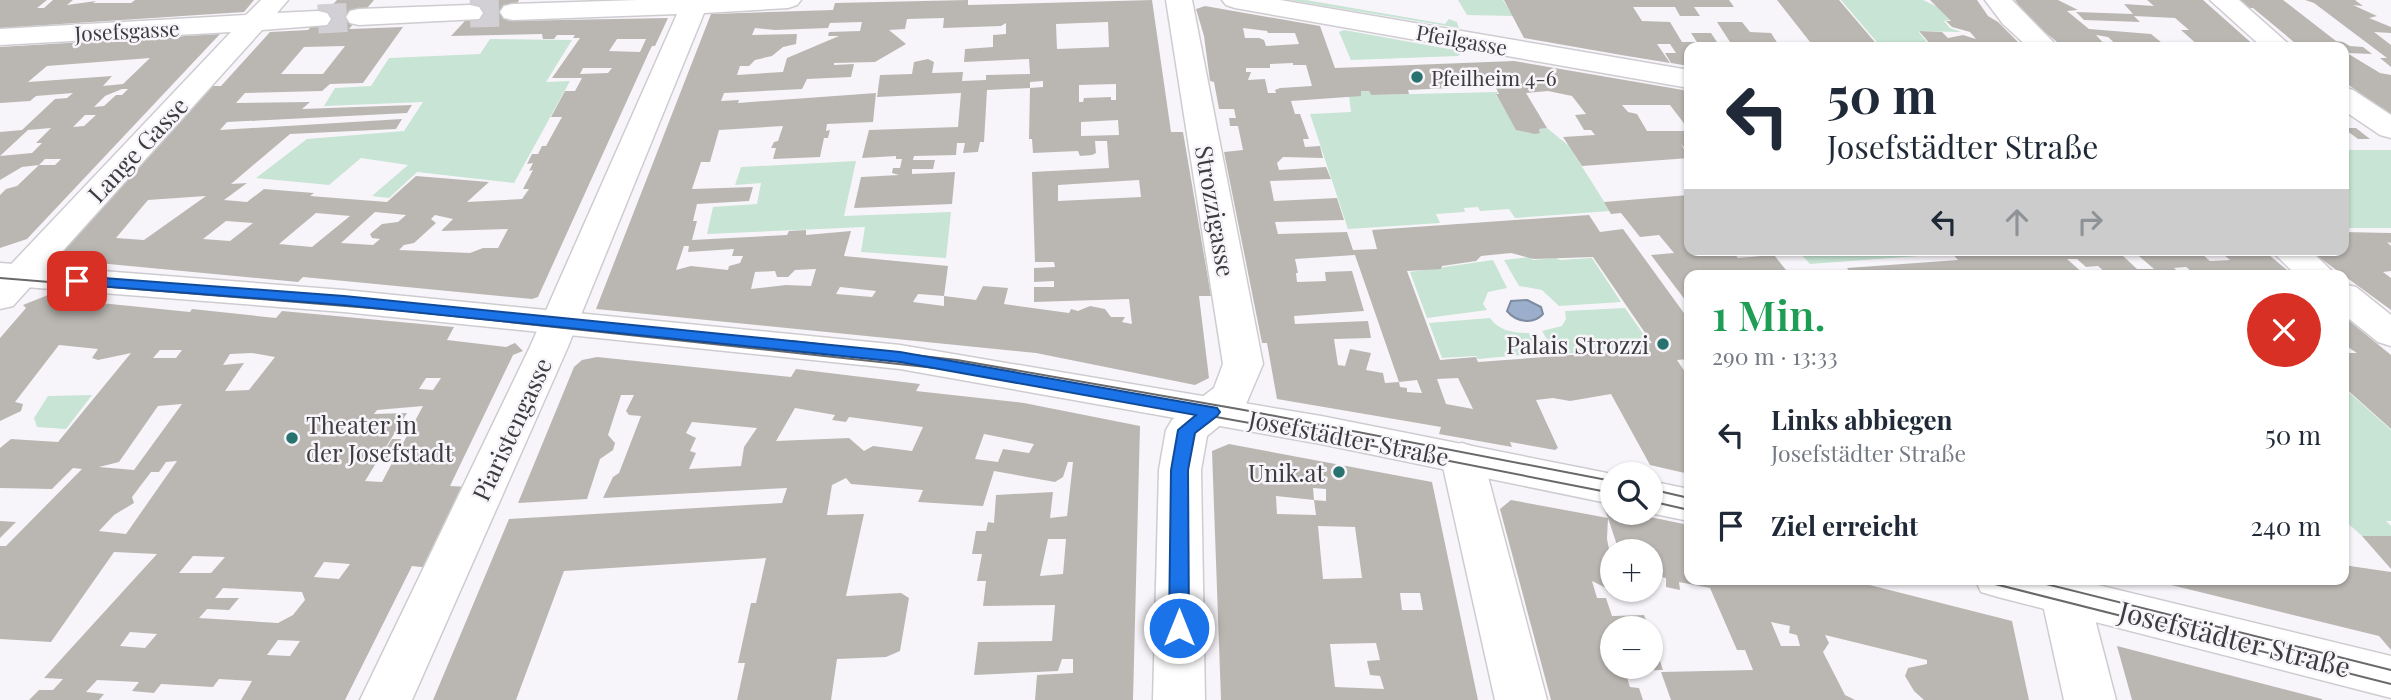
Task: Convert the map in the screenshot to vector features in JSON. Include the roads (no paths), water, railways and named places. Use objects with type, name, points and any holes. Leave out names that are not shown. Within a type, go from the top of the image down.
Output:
[{"type":"street","points":[[532,8],[788,0]]},
{"type":"street","name":"Strozzigasse","points":[[1179,0],[1243,364],[1232,395],[1187,430],[1180,470],[1179,700]]},
{"type":"street","name":"Pfeilgasse","points":[[1235,0],[1684,78]]},
{"type":"street","points":[[1998,0],[2012,18],[2038,42]]},
{"type":"street","points":[[2223,0],[2272,42]]},
{"type":"street","name":"Piaristengasse","points":[[386,700],[559,323],[695,3]]},
{"type":"street","name":"Josefsgasse","points":[[0,37],[265,11],[318,19]]},
{"type":"street","name":"Lange Gasse","points":[[7,283],[265,11]]},
{"type":"street","points":[[359,18],[470,13]]},
{"type":"street","points":[[2349,100],[2391,129]]},
{"type":"street","points":[[2295,256],[2312,270]]},
{"type":"street","name":"Josefstädter Straße","points":[[7,283],[344,301],[900,357],[1462,458],[1600,487]]},
{"type":"street","points":[[2349,300],[2391,334]]},
{"type":"street","points":[[1462,458],[1521,700]]},
{"type":"street","points":[[1663,500],[1684,504]]},
{"type":"street","name":"Josefstädter Straße","points":[[2022,585],[2391,677]]},
{"type":"street","points":[[2065,596],[2090,700]]},
{"type":"water","points":[[1527,300],[1541,307],[1543,314],[1534,320],[1525,321],[1515,318],[1507,311],[1511,301]]},
{"type":"tunnel","points":[[470,13],[513,12]]},
{"type":"tunnel","points":[[318,19],[359,17]]},
{"type":"tram line","points":[[0,278],[407,311],[954,370],[1322,436],[1600,491]]},
{"type":"tram line","points":[[791,341],[957,360],[1244,410],[1600,479]]},
{"type":"tram line","points":[[1663,492],[1684,497]]},
{"type":"tram line","points":[[1663,504],[1684,509]]},
{"type":"tram line","points":[[1999,585],[2391,684]]},
{"type":"tram line","points":[[2050,585],[2391,670]]},
{"type":"place","name":"Pfeilheim 4-6","points":[[1417,77]]},
{"type":"place","name":"Palais Strozzi","points":[[1663,344]]},
{"type":"place","name":"Theater in der Josefstadt","points":[[292,438]]},
{"type":"place","name":"Unik.at","points":[[1339,472]]}]
